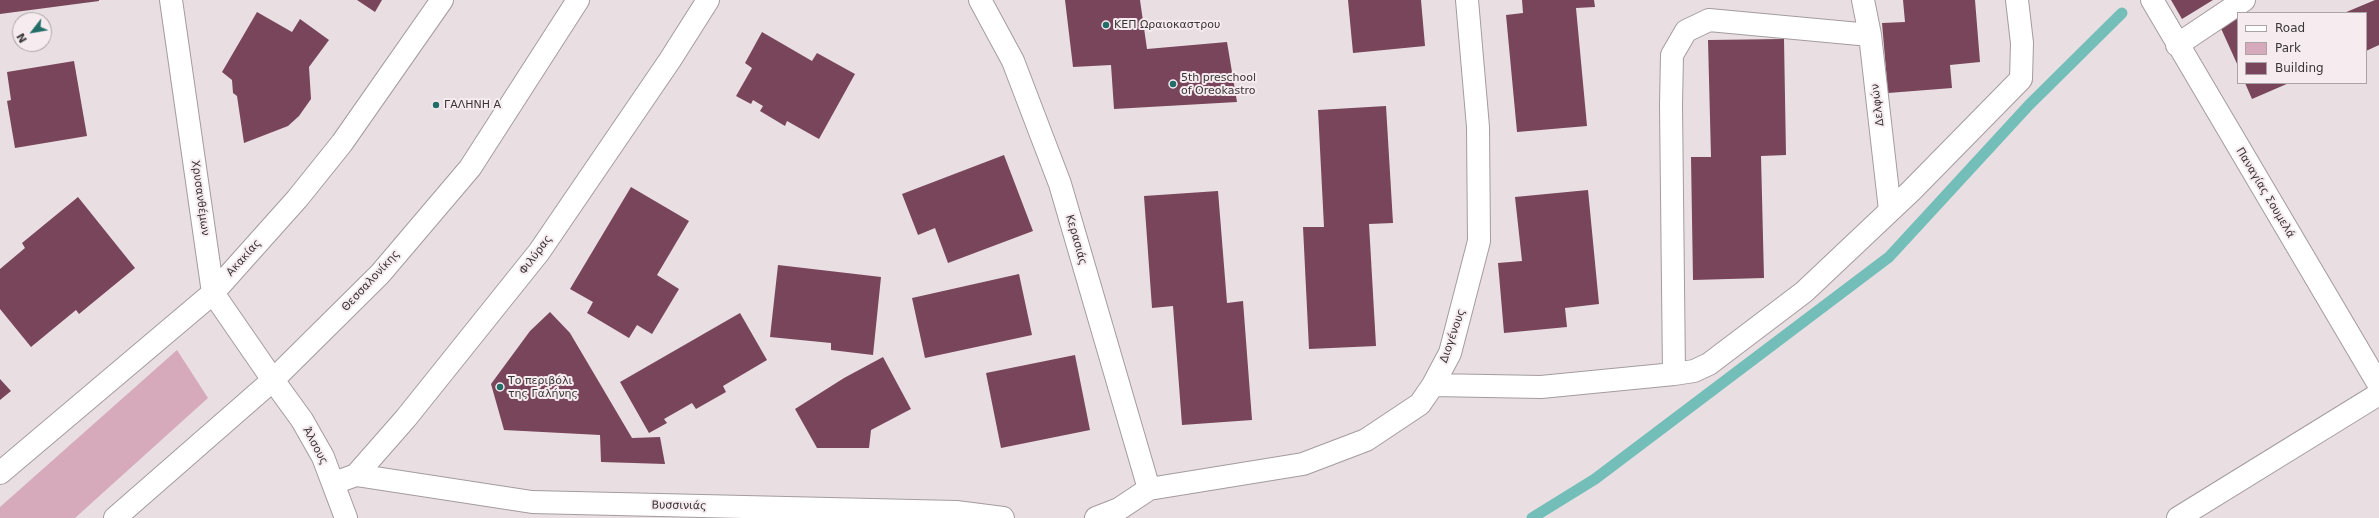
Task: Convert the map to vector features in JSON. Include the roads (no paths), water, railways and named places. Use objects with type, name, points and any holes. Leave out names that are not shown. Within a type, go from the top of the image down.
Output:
[{"type":"street","name":"Χρυσανθέμων","points":[[172,0],[214,293],[273,380]]},
{"type":"street","name":"Ακακίας","points":[[0,473],[214,293],[297,199],[342,143],[442,0]]},
{"type":"street","name":"Θεσσαλονίκης","points":[[115,518],[273,380],[380,274],[470,168],[578,0]]},
{"type":"street","name":"Φιλύρας","points":[[334,483],[356,475],[406,418],[539,252],[670,60],[708,0]]},
{"type":"street","name":"Κερασιάς","points":[[980,0],[1013,61],[1060,184],[1149,489]]},
{"type":"street","name":"Διογένους","points":[[1149,489],[1303,464],[1366,440],[1390,426],[1420,404],[1433,385],[1450,353],[1479,241],[1478,127],[1467,0]]},
{"type":"street","name":"Δελφών","points":[[1863,0],[1870,35],[1890,210]]},
{"type":"street","points":[[1433,385],[1541,387],[1674,374],[1694,371],[1709,364],[1804,292],[1890,210],[2021,79],[2022,43],[2017,0]]},
{"type":"street","name":"Παναγίας Σουμελά","points":[[2152,0],[2177,45],[2379,385]]},
{"type":"street","points":[[2177,45],[2244,0]]},
{"type":"street","points":[[1674,374],[1671,105],[1672,55],[1686,32],[1709,20],[1870,35]]},
{"type":"street","name":"Άλσους","points":[[273,380],[302,420],[334,483],[346,518]]},
{"type":"street","points":[[2178,518],[2379,394]]},
{"type":"street","name":"Βυσσινιάς","points":[[356,475],[532,502],[956,512],[1003,518]]},
{"type":"street","points":[[1096,518],[1119,509],[1149,489]]},
{"type":"waterway","points":[[1532,518],[1595,479],[1889,257],[2029,105],[2122,13]]},
{"type":"place","name":"ΚΕΠ Ωραιοκαστρου","points":[[1106,25]]},
{"type":"place","name":"5th preschool of Oreokastro","points":[[1173,84]]},
{"type":"place","name":"ΓΑΛΗΝΗ Α","points":[[436,105]]},
{"type":"place","name":"Το περιβόλι της Γαλήνης","points":[[500,387]]}]
